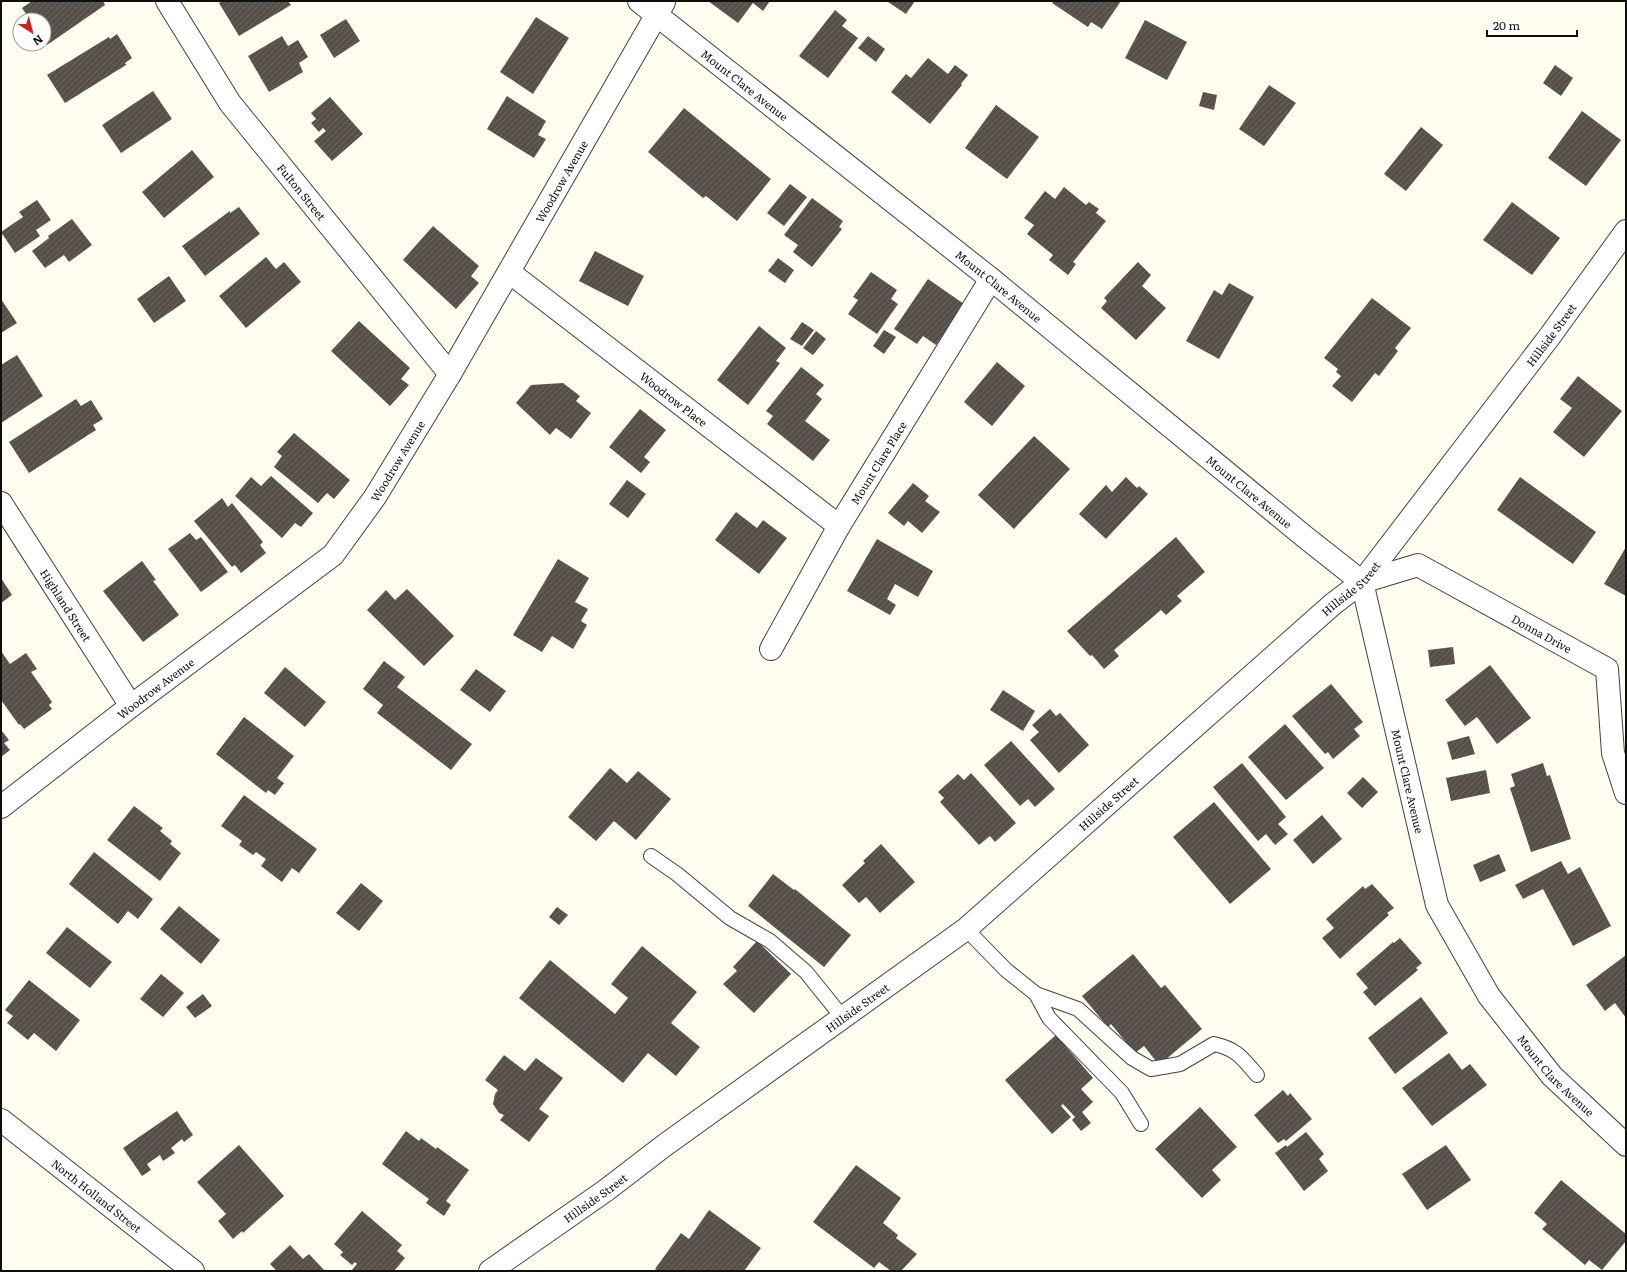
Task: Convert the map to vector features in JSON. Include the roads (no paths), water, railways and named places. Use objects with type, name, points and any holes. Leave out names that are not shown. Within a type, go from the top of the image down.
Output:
[{"type":"street","name":"Fulton Street","points":[[167,1],[230,103],[450,374]]},
{"type":"street","name":"Mount Clare Avenue","points":[[639,1],[661,8],[1305,538],[1362,582],[1437,905],[1489,996],[1552,1076],[1626,1145]]},
{"type":"street","name":"Woodrow Avenue","points":[[1,807],[131,706],[333,555],[375,497],[450,374],[661,8]]},
{"type":"street","name":"Hillside Street","points":[[490,1271],[605,1190],[966,929],[1333,604],[1362,582],[1550,336],[1626,231]]},
{"type":"street","name":"Woodrow Place","points":[[509,272],[839,526]]},
{"type":"street","name":"Mount Clare Place","points":[[771,649],[839,526],[990,279]]},
{"type":"street","name":"Highland Street","points":[[1,503],[131,706]]},
{"type":"street","name":"Donna Drive","points":[[1362,582],[1418,565],[1616,672],[1613,753],[1626,793]]},
{"type":"street","name":"North Holland Street","points":[[1,1120],[193,1271]]},
{"type":"lane","points":[[650,856],[678,874],[730,918],[770,941],[806,972],[843,1018]]},
{"type":"lane","points":[[966,929],[1006,970],[1036,994],[1078,1009],[1132,1058],[1151,1069],[1180,1064],[1214,1044],[1227,1047],[1233,1051],[1257,1075]]},
{"type":"lane","points":[[1036,994],[1049,1018],[1122,1093],[1141,1124]]}]
